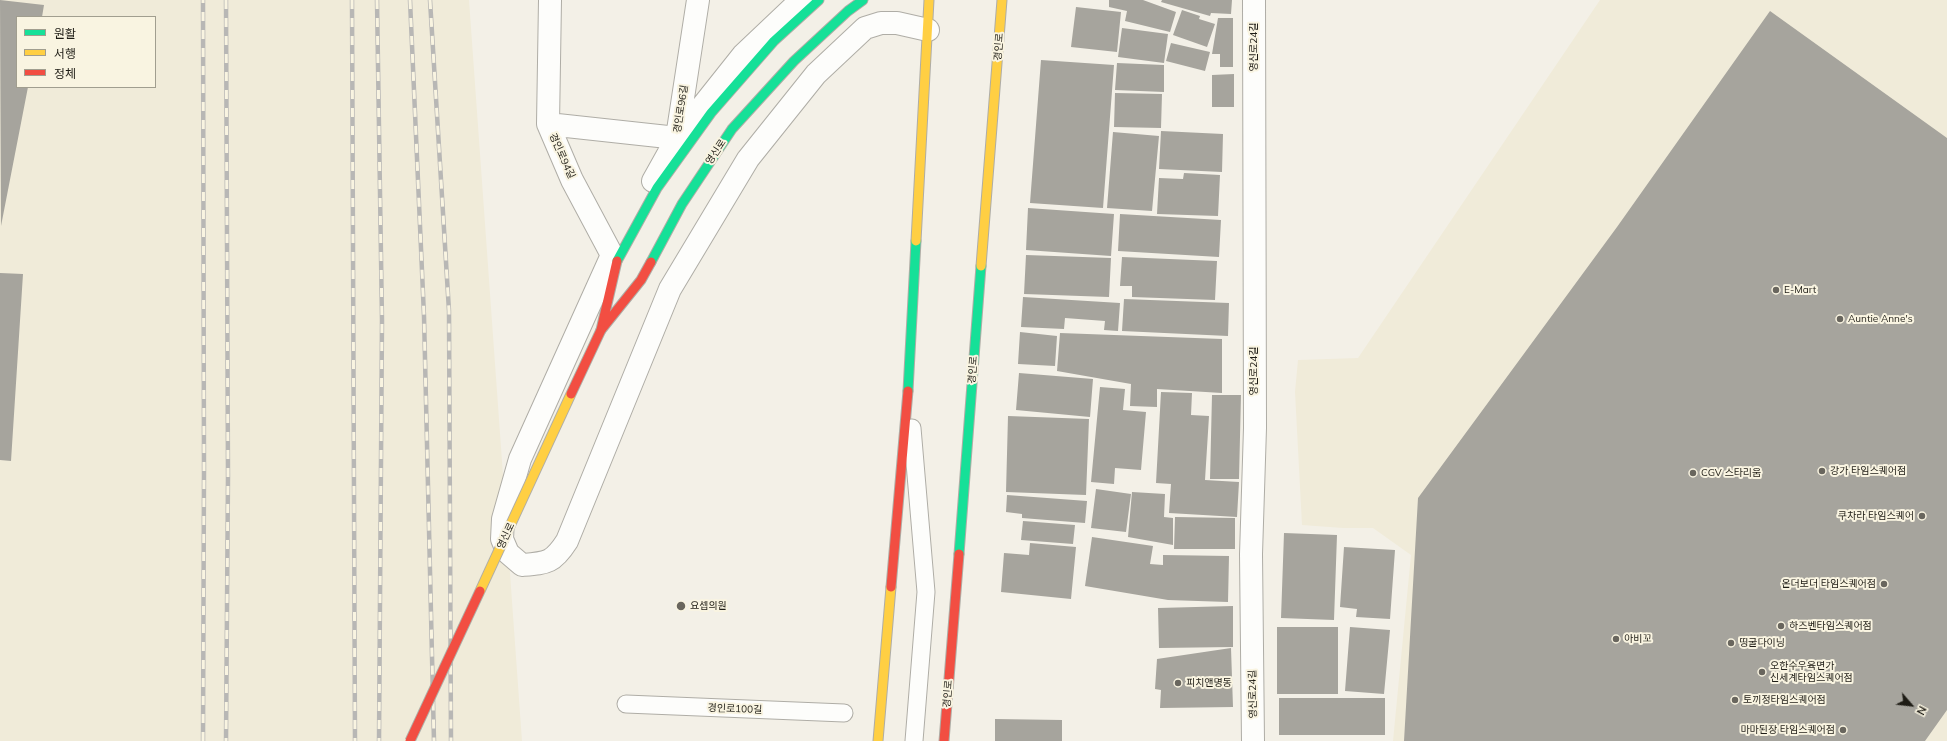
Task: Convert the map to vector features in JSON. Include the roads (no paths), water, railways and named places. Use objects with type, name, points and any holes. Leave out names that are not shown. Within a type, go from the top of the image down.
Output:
[{"type":"main road","name":"영신로","points":[[410,741],[601,330],[615,264],[657,188],[711,113],[774,41],[819,0]]},
{"type":"main road","name":"영신로","points":[[601,330],[641,280],[682,204],[732,129],[794,61],[848,11],[863,0]]},
{"type":"main road","points":[[878,741],[908,388],[930,0]]},
{"type":"main road","name":"경인로","points":[[944,741],[1002,0]]},
{"type":"street","name":"경인로94길","points":[[550,0],[548,124],[572,180],[612,255]]},
{"type":"street","name":"경인로96길","points":[[548,124],[677,138],[698,0]]},
{"type":"street","points":[[801,0],[742,55],[677,138],[612,255],[520,459],[503,519],[502,539],[508,553],[522,565],[544,563],[557,556],[567,541],[670,289],[748,159],[816,74],[865,28],[881,23],[897,24],[928,30]]},
{"type":"street","name":"영신로24길","points":[[1253,741],[1251,554],[1255,428],[1254,0]]},
{"type":"lane","points":[[908,388],[926,592],[914,741]]},
{"type":"lane","name":"경인로100길","points":[[626,704],[844,713]]},
{"type":"railway","points":[[203,0],[203,741]]},
{"type":"railway","points":[[226,0],[228,475],[226,741]]},
{"type":"railway","points":[[352,0],[355,741]]},
{"type":"railway","points":[[377,0],[382,320],[379,741]]},
{"type":"railway","points":[[410,0],[424,316],[434,741]]},
{"type":"railway","points":[[430,0],[449,311],[451,741]]},
{"type":"place","name":"E-Mart","points":[[1776,290]]},
{"type":"place","name":"Auntie Anne's","points":[[1840,319]]},
{"type":"place","name":"강가 타임스퀘어점","points":[[1822,471]]},
{"type":"place","name":"CGV 스타리움","points":[[1693,473]]},
{"type":"place","name":"쿠차라 타임스퀘어","points":[[1922,516]]},
{"type":"place","name":"온더보더 타임스퀘어점","points":[[1884,584]]},
{"type":"place","name":"요셉의원","points":[[681,606]]},
{"type":"place","name":"하즈벤타임스퀘어점","points":[[1781,626]]},
{"type":"place","name":"아비꼬","points":[[1616,639]]},
{"type":"place","name":"띵굴다이닝","points":[[1731,643]]},
{"type":"place","name":"오한수우육면가 신세계타임스퀘어점","points":[[1762,672]]},
{"type":"place","name":"피치앤명동","points":[[1178,683]]},
{"type":"place","name":"토끼정타임스퀘어점","points":[[1735,700]]},
{"type":"place","name":"마마된장 타임스퀘어점","points":[[1843,730]]}]
